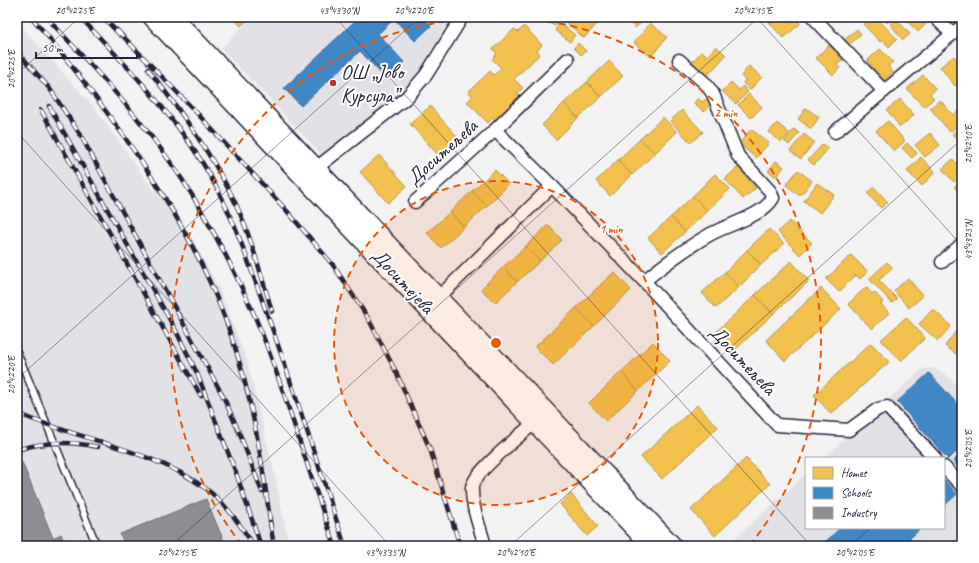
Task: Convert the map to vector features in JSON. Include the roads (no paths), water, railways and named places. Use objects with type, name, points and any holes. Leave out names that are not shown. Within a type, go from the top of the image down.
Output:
[{"type":"main road","name":"Доситејева","points":[[152,17],[310,173]]},
{"type":"main road","name":"Доситејева","points":[[172,17],[310,173],[433,303],[672,546]]},
{"type":"main road","name":"Доситејева","points":[[433,303],[535,422],[652,546]]},
{"type":"street","points":[[310,173],[407,97],[426,75],[462,17]]},
{"type":"street","points":[[813,17],[884,91]]},
{"type":"street","points":[[935,17],[952,34]]},
{"type":"street","points":[[835,132],[962,26]]},
{"type":"street","name":"Доситељева","points":[[414,202],[495,130],[568,59]]},
{"type":"street","points":[[644,281],[669,261],[710,234],[764,210],[773,198],[770,191],[738,156],[713,94],[706,84],[679,60]]},
{"type":"street","name":"Доситељева","points":[[495,130],[552,186],[644,281],[777,425],[849,430],[878,409],[887,407],[934,457]]},
{"type":"street","points":[[433,303],[552,186]]},
{"type":"street","points":[[942,262],[962,244]]},
{"type":"street","points":[[485,546],[472,498],[472,485],[479,473],[535,422]]},
{"type":"street","points":[[945,468],[962,486]]},
{"type":"lane","points":[[17,352],[97,546]]},
{"type":"railway","points":[[31,17],[69,62],[130,145],[167,202],[200,262],[227,324],[243,374],[255,424],[271,528]]},
{"type":"railway","points":[[46,17],[108,84],[147,130],[182,179],[219,243],[249,302],[266,342],[335,546]]},
{"type":"railway","points":[[80,17],[145,86],[175,123],[202,162],[222,198],[238,235],[266,311],[345,546]]},
{"type":"railway","points":[[103,17],[120,35]]},
{"type":"railway","points":[[117,30],[196,112],[287,211],[333,265],[368,318],[396,372],[430,449],[460,546]]},
{"type":"railway","points":[[17,51],[50,89],[81,136],[223,396],[239,432],[262,492]]},
{"type":"railway","points":[[148,69],[193,130],[214,162],[232,196],[249,238],[272,311]]},
{"type":"railway","points":[[49,106],[175,329],[197,373],[236,473],[261,546]]},
{"type":"railway","points":[[41,110],[201,396]]},
{"type":"railway","points":[[17,413],[138,454],[184,475],[205,488],[220,500],[254,546]]},
{"type":"railway","points":[[17,450],[37,445],[57,443],[98,447]]},
{"type":"railway","points":[[270,522],[274,546]]},
{"type":"place","name":"ОШ „Јово Курсула”","points":[[333,83]]}]
